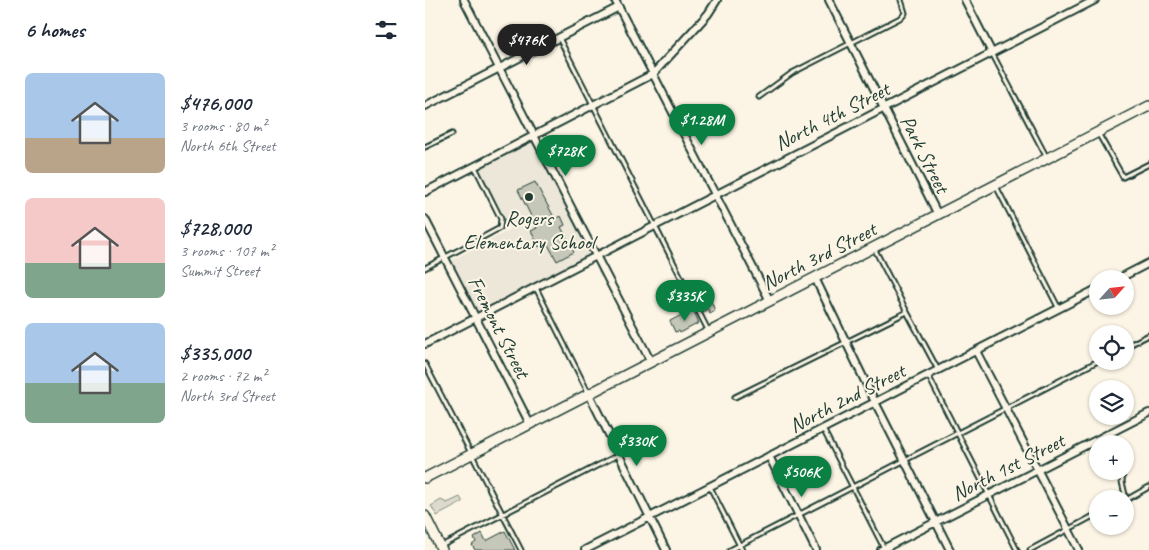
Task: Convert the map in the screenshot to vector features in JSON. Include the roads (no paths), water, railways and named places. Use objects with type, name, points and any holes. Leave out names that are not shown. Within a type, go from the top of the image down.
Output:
[{"type":"street","points":[[464,0],[595,257],[651,362]]},
{"type":"street","points":[[615,0],[770,301]]},
{"type":"street","points":[[425,192],[653,74],[708,14],[717,0]]},
{"type":"street","name":"Park Street","points":[[829,0],[938,215]]},
{"type":"street","points":[[965,0],[993,53]]},
{"type":"street","name":"North 4th Street","points":[[425,344],[1093,0]]},
{"type":"street","points":[[425,106],[619,7]]},
{"type":"street","name":"North 3rd Street","points":[[425,478],[1149,106]]},
{"type":"street","name":"Fremont Street","points":[[425,219],[530,424]]},
{"type":"street","points":[[1134,270],[1149,263]]},
{"type":"street","points":[[815,278],[904,461],[950,550]]},
{"type":"street","name":"North 2nd Street","points":[[588,549],[1089,293]]},
{"type":"street","points":[[976,350],[1079,550]]},
{"type":"street","points":[[589,394],[666,550]]},
{"type":"street","name":"North 1st Street","points":[[1107,435],[1149,413]]},
{"type":"street","name":"North 1st Street","points":[[883,550],[1089,444]]},
{"type":"street","points":[[769,456],[816,550]]},
{"type":"street","points":[[425,516],[441,548]]},
{"type":"lane","points":[[759,96],[792,73],[902,17],[905,13],[901,0]]},
{"type":"lane","points":[[559,38],[709,332]]},
{"type":"lane","points":[[993,53],[1047,159]]},
{"type":"lane","points":[[1098,133],[1123,177],[1149,164]]},
{"type":"lane","points":[[425,147],[452,134]]},
{"type":"lane","points":[[425,268],[495,232],[502,223],[474,166]]},
{"type":"lane","points":[[996,185],[1059,309]]},
{"type":"lane","points":[[874,248],[938,370]]},
{"type":"lane","points":[[535,287],[589,394]]},
{"type":"lane","points":[[735,397],[907,312]]},
{"type":"lane","points":[[1134,342],[1149,335]]},
{"type":"lane","points":[[425,364],[521,550]]},
{"type":"lane","points":[[730,550],[1089,366]]},
{"type":"lane","points":[[928,375],[1017,550]]},
{"type":"lane","points":[[823,428],[883,550]]},
{"type":"lane","points":[[441,548],[619,455]]},
{"type":"lane","points":[[709,486],[742,550]]},
{"type":"lane","points":[[1134,495],[1149,487]]},
{"type":"lane","points":[[1029,550],[1089,518]]},
{"type":"place","name":"Rogers Elementary School","points":[[529,197]]}]
